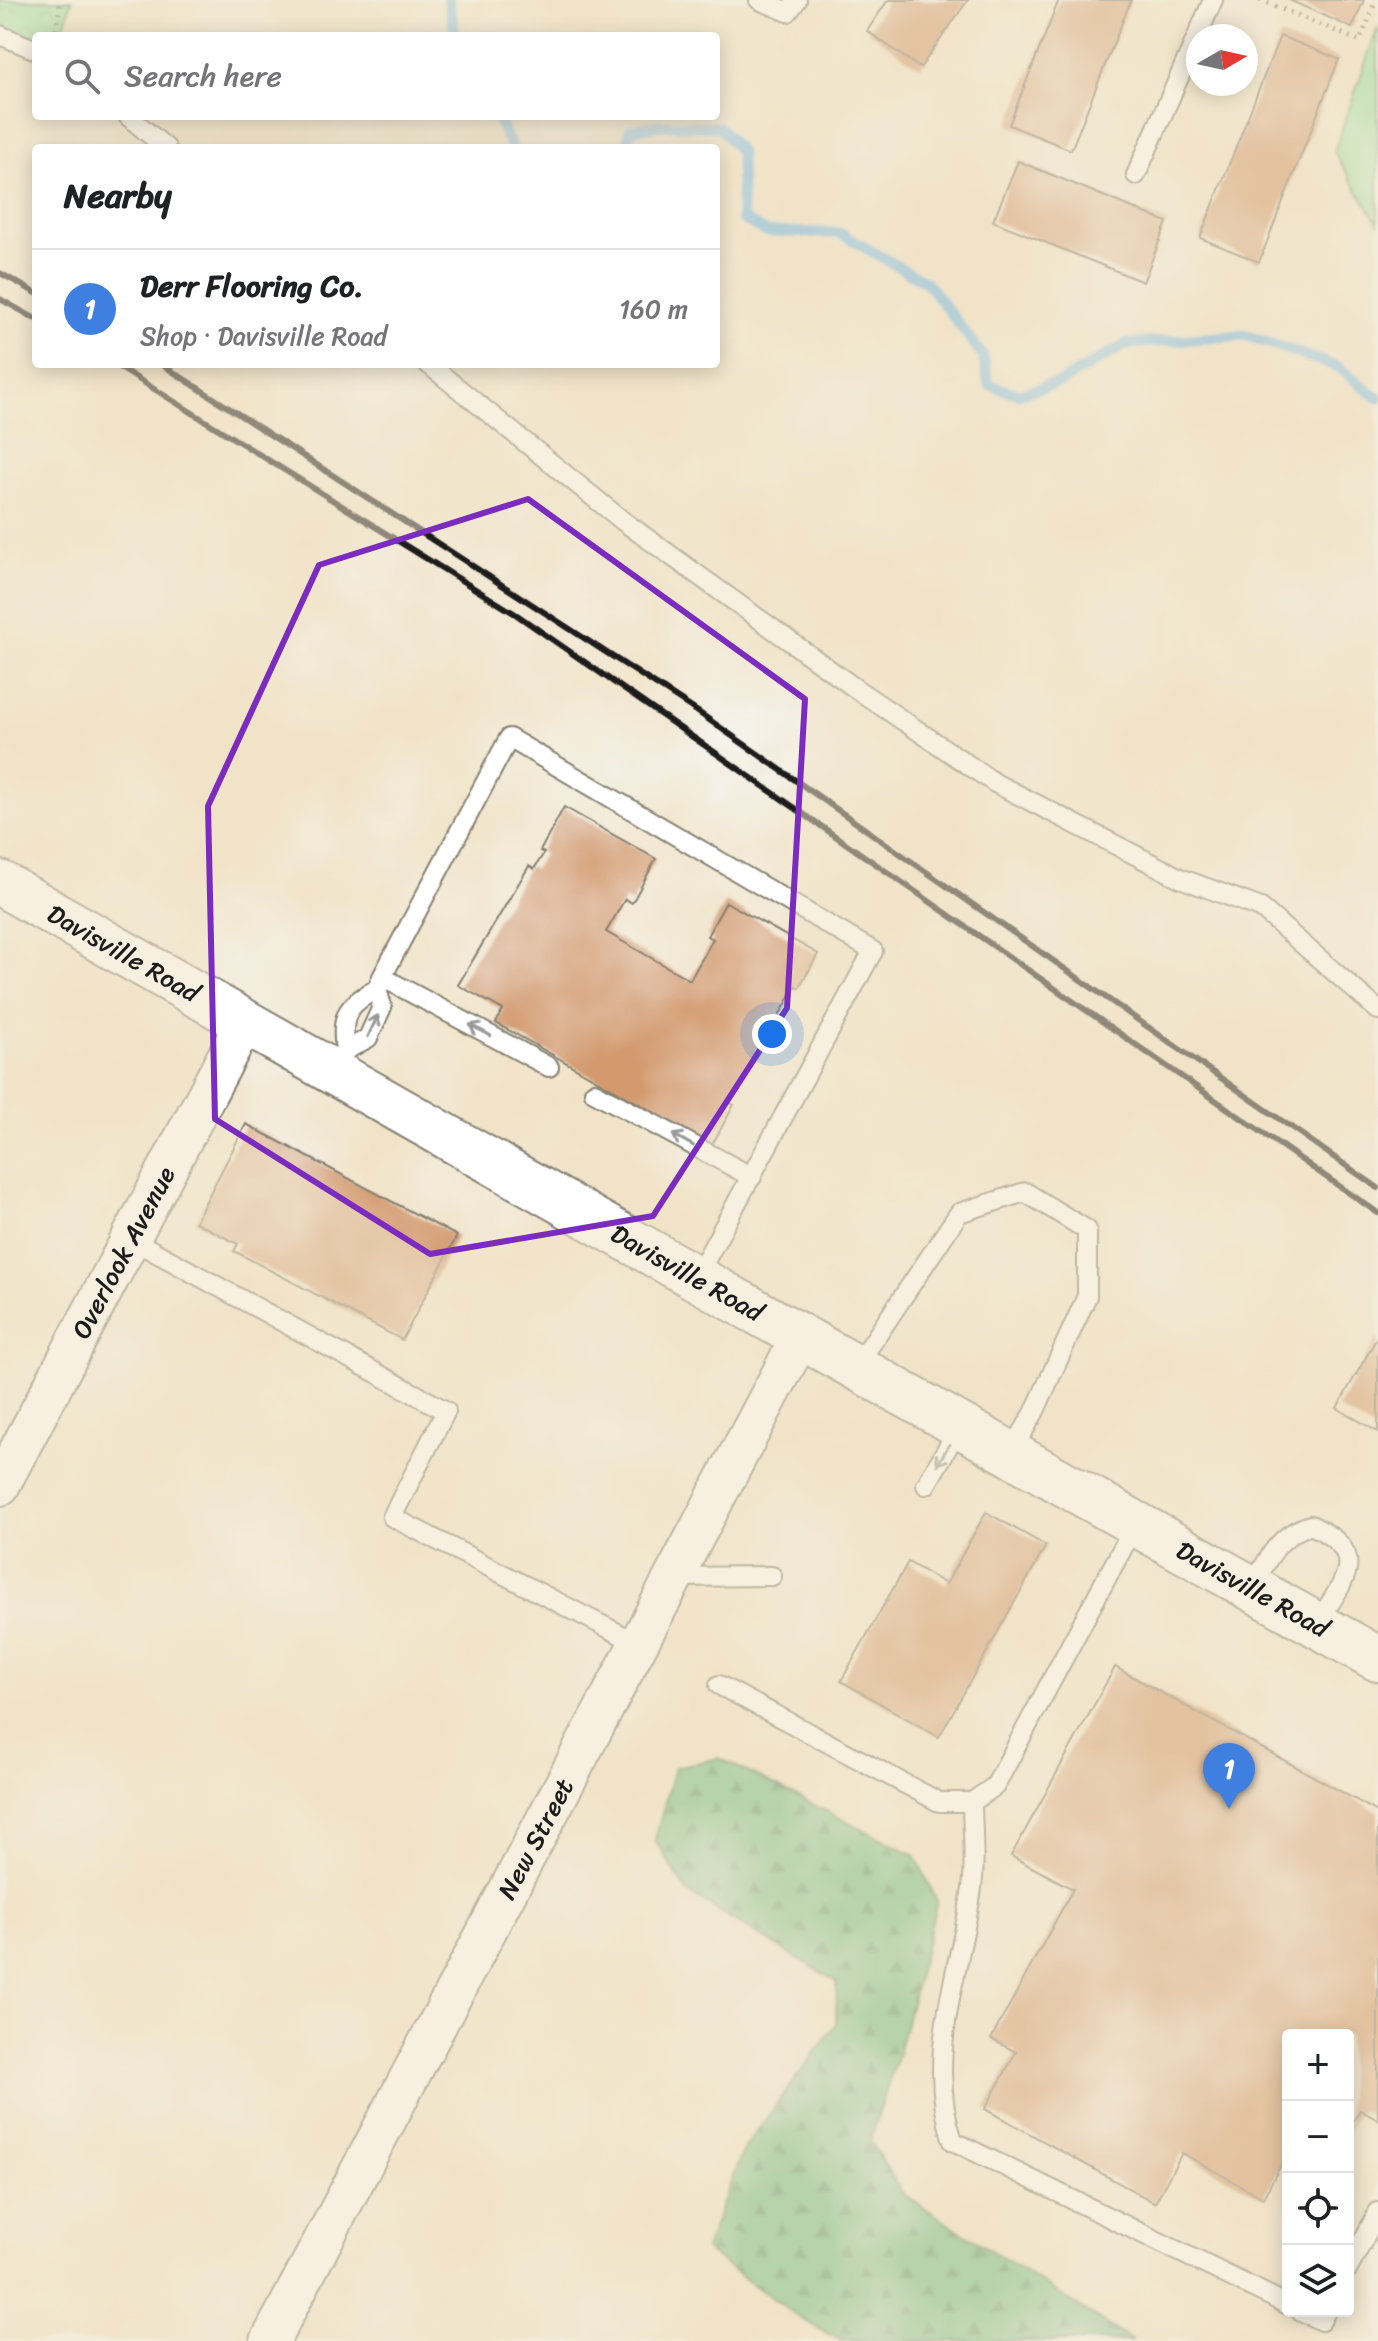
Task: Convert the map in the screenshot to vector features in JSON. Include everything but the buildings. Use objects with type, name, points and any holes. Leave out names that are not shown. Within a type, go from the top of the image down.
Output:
[{"type":"street","name":"Davisville Road","points":[[0,883],[246,1020],[339,1061],[696,1278],[1378,1659]]},
{"type":"street","name":"Overlook Avenue","points":[[0,1486],[246,1020]]},
{"type":"street","name":"New Street","points":[[270,2341],[801,1336]]},
{"type":"lane","points":[[759,0],[788,12],[797,0]]},
{"type":"lane","points":[[1136,175],[1213,0]]},
{"type":"lane","points":[[0,35],[32,48]]},
{"type":"lane","points":[[133,120],[161,144]]},
{"type":"lane","points":[[433,368],[623,521],[855,688],[995,783],[1180,878],[1261,908],[1378,1010]]},
{"type":"lane","points":[[339,1061],[341,1023],[356,999],[379,983],[509,738],[873,951],[696,1278]]},
{"type":"lane","points":[[339,1061],[368,1038],[382,1007],[379,983]]},
{"type":"lane","points":[[379,983],[549,1067]]},
{"type":"lane","points":[[594,1092],[752,1177]]},
{"type":"lane","points":[[856,1367],[959,1213],[1025,1192],[1087,1230],[1087,1296],[1034,1413],[1010,1454]]},
{"type":"lane","points":[[131,1239],[446,1411],[392,1517],[639,1644]]},
{"type":"lane","points":[[926,1485],[960,1426]]},
{"type":"lane","points":[[719,1685],[939,1802],[972,1802],[995,1786],[1135,1525]]},
{"type":"lane","points":[[1250,1590],[1275,1548],[1291,1530],[1311,1525],[1333,1535],[1346,1548],[1349,1566],[1316,1626]]},
{"type":"lane","points":[[674,1577],[772,1576]]},
{"type":"lane","points":[[972,1802],[973,1886],[940,2055],[942,2110],[953,2141],[1282,2302]]},
{"type":"lane","points":[[1354,2258],[1378,2212]]},
{"type":"path","points":[[55,32],[61,0]]},
{"type":"path","points":[[1260,0],[1360,41],[1376,0]]},
{"type":"highlighted area","points":[[528,499],[805,699],[787,1008],[653,1216],[430,1254],[215,1119],[208,806],[319,565]]},
{"type":"green space","points":[[0,0],[72,0],[62,32],[32,32],[32,39],[0,37]]},
{"type":"green space","points":[[1378,27],[1378,223],[1334,152]]},
{"type":"green space","points":[[719,1758],[915,1855],[937,1901],[898,2054],[870,2141],[903,2194],[1132,2341],[842,2341],[801,2319],[705,2250],[743,2150],[836,2024],[837,1982],[687,1892],[655,1840],[674,1767]]},
{"type":"waterway","points":[[448,0],[455,32]]},
{"type":"waterway","points":[[498,120],[510,144]]},
{"type":"waterway","points":[[628,144],[630,130],[660,125],[719,127],[740,152],[742,219],[766,232],[840,233],[927,283],[983,356],[989,385],[1018,394],[1061,382],[1126,344],[1245,335],[1338,367],[1378,398]]},
{"type":"railway","points":[[0,273],[32,291]]},
{"type":"railway","points":[[0,299],[32,317]]},
{"type":"railway","points":[[120,368],[517,615],[1378,1213]]},
{"type":"railway","points":[[167,368],[698,712],[1378,1188]]},
{"type":"place","name":"Derr Flooring Co.","points":[[1229,1809]]}]
